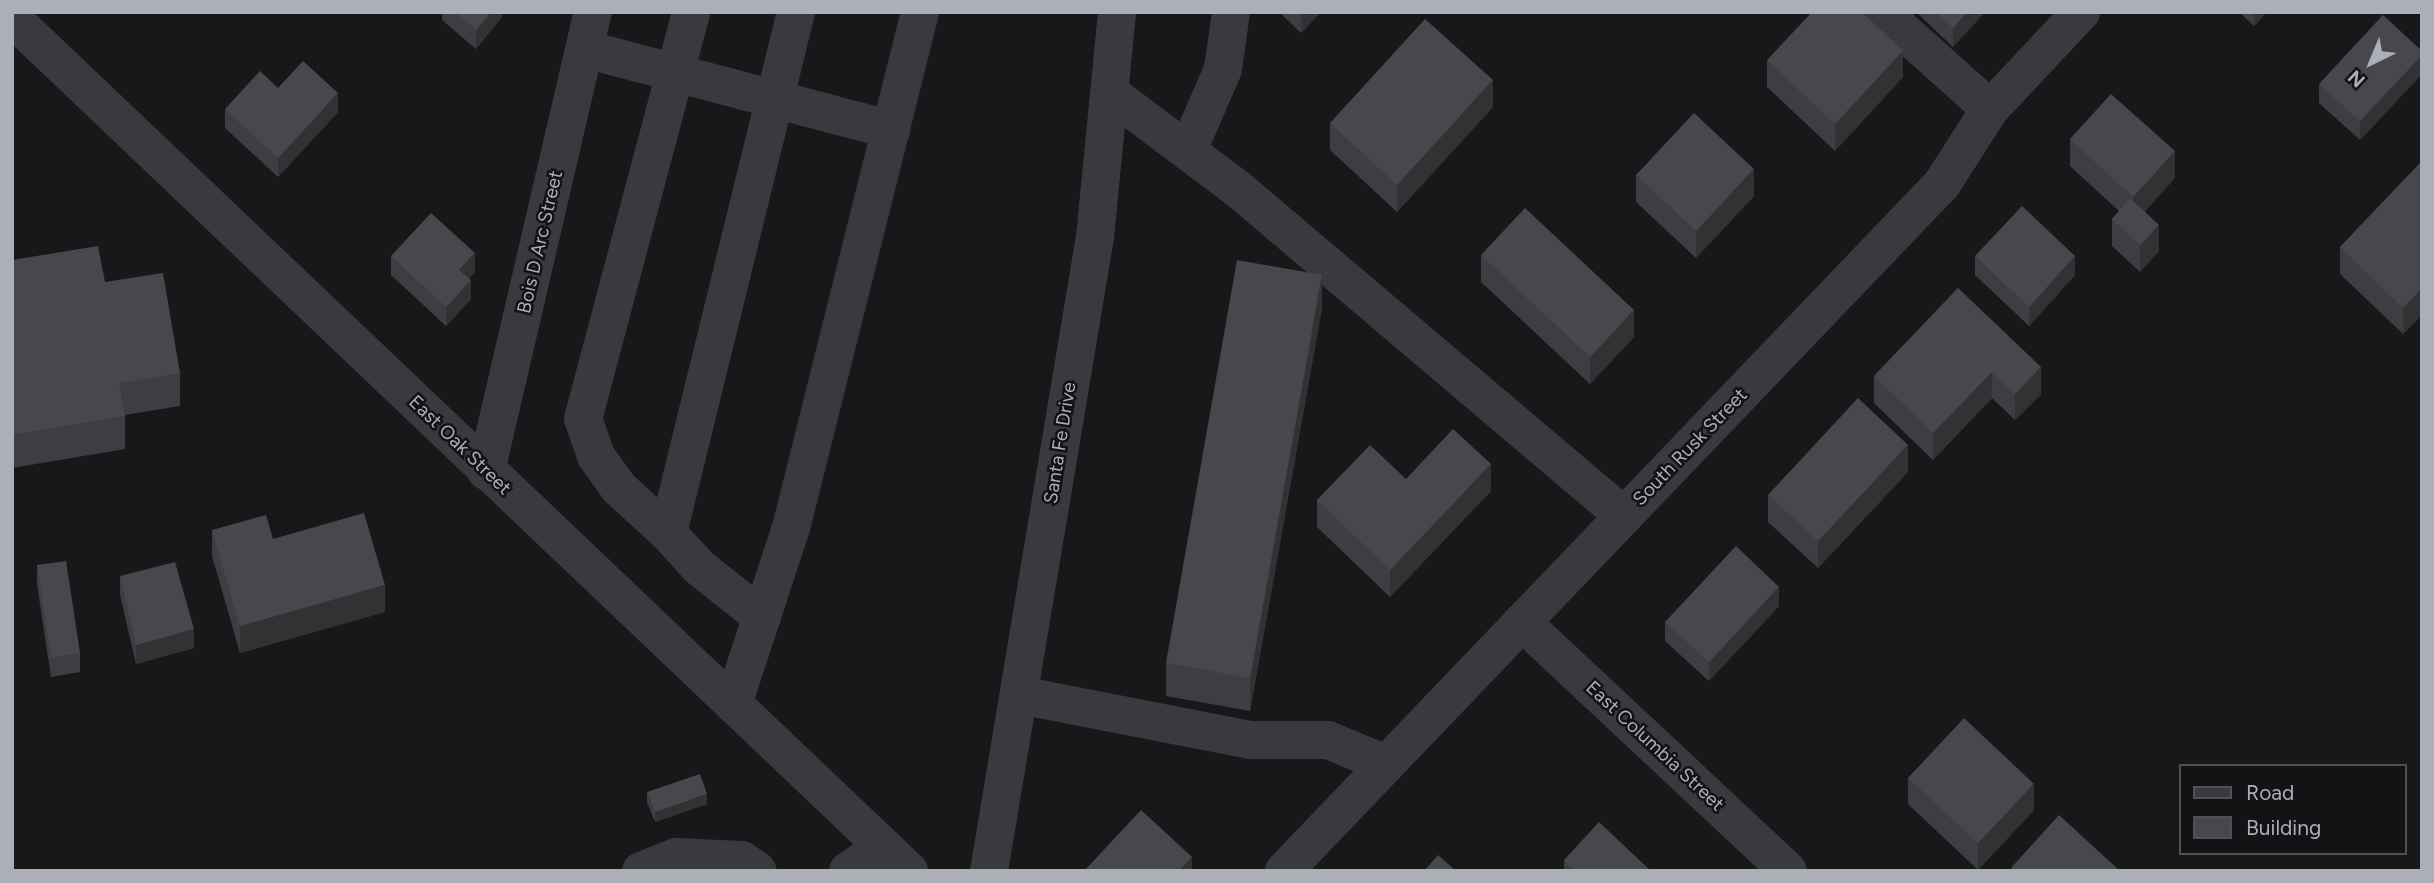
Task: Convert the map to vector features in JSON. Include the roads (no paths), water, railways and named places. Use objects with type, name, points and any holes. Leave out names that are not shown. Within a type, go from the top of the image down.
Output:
[{"type":"street","name":"Bois D Arc Street","points":[[486,471],[593,12]]},
{"type":"street","points":[[691,12],[583,419],[596,456],[619,488],[668,533],[699,567],[762,617]]},
{"type":"street","points":[[668,533],[796,12]]},
{"type":"street","points":[[733,704],[791,528],[920,12]]},
{"type":"street","name":"Santa Fe Drive","points":[[989,871],[1094,237],[1117,12]]},
{"type":"street","points":[[1188,150],[1223,69],[1231,12]]},
{"type":"street","points":[[1882,12],[1990,109]]},
{"type":"street","name":"South Rusk Street","points":[[1284,871],[1942,184],[1990,109],[2081,12]]},
{"type":"street","name":"East Oak Street","points":[[12,18],[896,859]]},
{"type":"street","points":[[585,49],[891,130]]},
{"type":"street","points":[[1110,93],[1188,150],[1624,516]]},
{"type":"street","name":"East Columbia Street","points":[[1522,622],[1788,871]]},
{"type":"street","points":[[1018,695],[1250,740],[1328,740],[1386,764]]},
{"type":"street","points":[[848,871],[896,859]]},
{"type":"street","points":[[641,871],[742,860],[758,871]]}]
